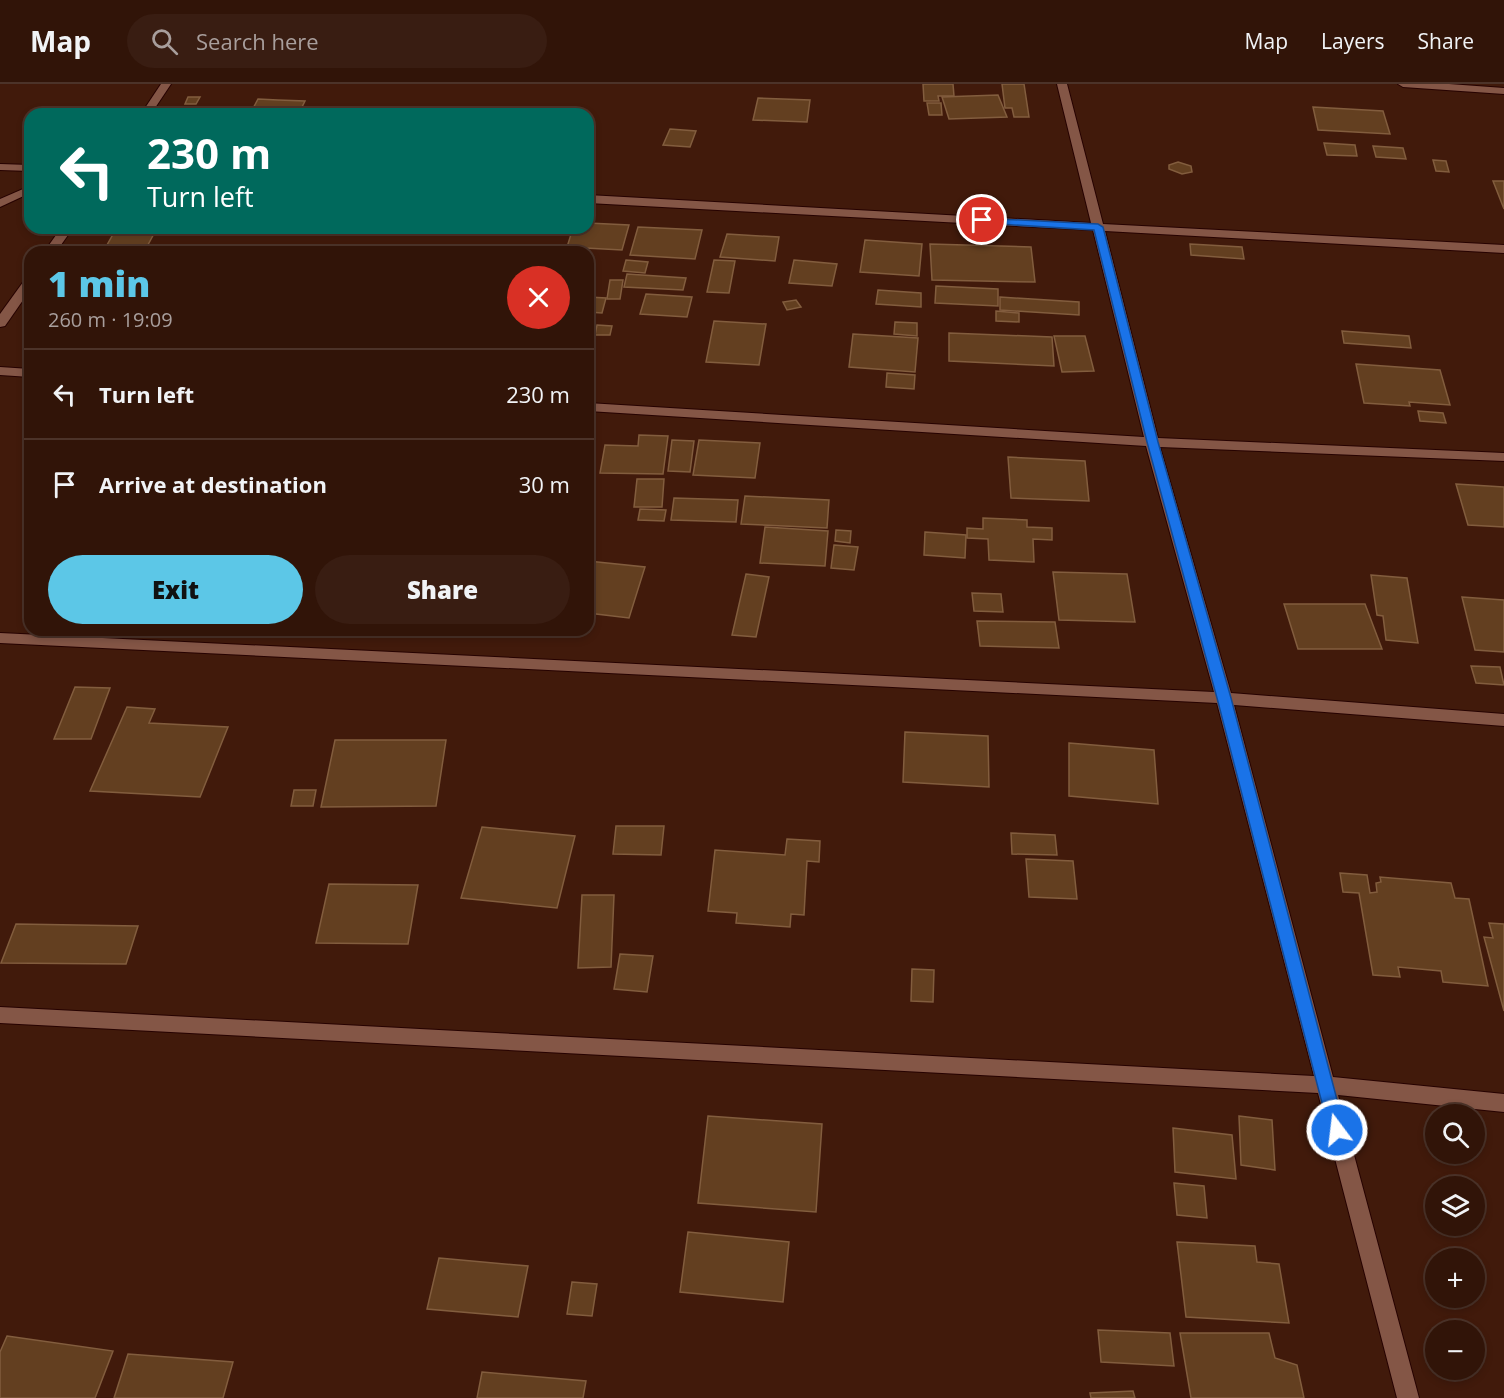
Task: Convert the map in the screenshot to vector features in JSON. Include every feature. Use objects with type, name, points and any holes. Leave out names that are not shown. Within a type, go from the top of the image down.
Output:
[{"type":"street","points":[[150,108],[166,84]]},
{"type":"street","points":[[1062,84],[1152,442],[1224,698],[1408,1398]]},
{"type":"street","points":[[1403,84],[1504,91]]},
{"type":"street","points":[[0,167],[24,168]]},
{"type":"street","points":[[0,202],[24,192]]},
{"type":"street","points":[[594,199],[1504,249]]},
{"type":"street","points":[[0,323],[24,289]]},
{"type":"street","points":[[0,371],[24,373]]},
{"type":"street","points":[[594,407],[1152,442],[1504,457]]},
{"type":"street","points":[[0,638],[1224,698],[1504,720]]},
{"type":"street","points":[[0,1015],[1325,1085],[1504,1103]]},
{"type":"building","points":[[923,84],[953,84],[954,96],[938,96],[939,101],[924,101]]},
{"type":"building","points":[[1002,84],[1024,84],[1029,117],[1014,117],[1012,108],[1005,108]]},
{"type":"building","points":[[998,95],[1007,117],[949,119],[942,97]]},
{"type":"building","points":[[188,97],[200,97],[196,104],[185,104]]},
{"type":"building","points":[[758,98],[810,100],[807,122],[753,120]]},
{"type":"building","points":[[258,99],[305,101],[302,108],[253,108]]},
{"type":"building","points":[[927,103],[941,103],[942,115],[929,115]]},
{"type":"building","points":[[1313,107],[1383,111],[1390,134],[1318,130]]},
{"type":"building","points":[[670,129],[696,131],[690,147],[663,145]]},
{"type":"building","points":[[1324,143],[1355,145],[1357,156],[1327,155]]},
{"type":"building","points":[[1373,146],[1403,148],[1406,159],[1376,157]]},
{"type":"building","points":[[1433,160],[1446,161],[1449,172],[1436,171]]},
{"type":"building","points":[[1178,162],[1191,166],[1192,172],[1182,174],[1169,169],[1169,165]]},
{"type":"building","points":[[1493,181],[1504,181],[1504,209]]},
{"type":"building","points":[[594,223],[629,225],[622,250],[594,248],[594,246],[567,246],[571,234],[594,234]]},
{"type":"building","points":[[638,227],[702,230],[695,259],[630,255]]},
{"type":"building","points":[[113,234],[154,234],[147,246],[106,246]]},
{"type":"building","points":[[727,234],[779,237],[775,261],[720,257]]},
{"type":"building","points":[[865,240],[922,244],[919,276],[860,272]]},
{"type":"building","points":[[930,244],[1031,247],[1035,282],[932,280]]},
{"type":"building","points":[[1190,244],[1242,247],[1244,259],[1191,255]]},
{"type":"building","points":[[626,260],[648,262],[645,273],[623,271]]},
{"type":"building","points":[[714,260],[735,261],[729,293],[707,292]]},
{"type":"building","points":[[794,260],[837,264],[832,286],[789,283]]},
{"type":"building","points":[[627,274],[686,278],[683,290],[624,287]]},
{"type":"building","points":[[610,280],[623,280],[620,299],[607,299]]},
{"type":"building","points":[[936,286],[998,289],[998,306],[935,303]]},
{"type":"building","points":[[878,290],[921,293],[921,307],[876,304]]},
{"type":"building","points":[[646,294],[692,297],[687,317],[640,314]]},
{"type":"building","points":[[594,297],[606,298],[602,313],[594,312]]},
{"type":"building","points":[[1000,297],[1079,302],[1079,315],[1000,310]]},
{"type":"building","points":[[796,300],[801,307],[787,310],[783,302]]},
{"type":"building","points":[[996,311],[1019,313],[1019,322],[996,321]]},
{"type":"building","points":[[714,321],[766,324],[759,365],[706,362]]},
{"type":"building","points":[[895,322],[917,323],[917,336],[894,334]]},
{"type":"building","points":[[597,325],[612,326],[610,335],[595,335]]},
{"type":"building","points":[[1342,331],[1409,336],[1411,348],[1344,343]]},
{"type":"building","points":[[949,333],[1052,337],[1054,366],[949,361]]},
{"type":"building","points":[[853,334],[918,338],[915,372],[849,367]]},
{"type":"building","points":[[1054,336],[1085,336],[1094,371],[1062,372]]},
{"type":"building","points":[[1356,364],[1440,370],[1450,405],[1409,402],[1410,406],[1364,403]]},
{"type":"building","points":[[887,373],[915,375],[914,389],[886,387]]},
{"type":"building","points":[[1418,411],[1443,413],[1446,423],[1420,421]]},
{"type":"building","points":[[639,435],[668,436],[663,474],[600,473],[605,445],[638,446]]},
{"type":"building","points":[[672,440],[694,441],[690,472],[668,471]]},
{"type":"building","points":[[699,440],[760,443],[755,478],[693,475]]},
{"type":"building","points":[[1008,457],[1085,461],[1089,501],[1011,498]]},
{"type":"building","points":[[637,479],[664,479],[662,507],[634,507]]},
{"type":"building","points":[[1456,484],[1504,487],[1504,527],[1468,525]]},
{"type":"building","points":[[745,496],[829,500],[827,528],[741,524]]},
{"type":"building","points":[[674,498],[738,500],[736,522],[671,520]]},
{"type":"building","points":[[640,509],[666,510],[664,521],[638,520]]},
{"type":"building","points":[[983,518],[1027,520],[1027,527],[1052,528],[1052,540],[1033,539],[1034,562],[989,560],[988,539],[967,538],[967,528],[983,529]]},
{"type":"building","points":[[765,527],[828,531],[825,566],[760,563]]},
{"type":"building","points":[[836,530],[851,531],[850,543],[835,541]]},
{"type":"building","points":[[925,532],[966,535],[965,558],[924,555]]},
{"type":"building","points":[[834,545],[858,547],[854,570],[831,568]]},
{"type":"building","points":[[594,562],[645,567],[629,618],[594,614]]},
{"type":"building","points":[[1053,572],[1127,574],[1135,622],[1059,620]]},
{"type":"building","points":[[746,574],[769,577],[756,637],[732,635]]},
{"type":"building","points":[[1371,575],[1407,578],[1418,643],[1386,640],[1383,616],[1377,615]]},
{"type":"building","points":[[972,593],[1001,594],[1003,612],[974,611]]},
{"type":"building","points":[[1462,597],[1504,600],[1504,652],[1475,650]]},
{"type":"building","points":[[1284,604],[1365,604],[1382,649],[1298,649]]},
{"type":"building","points":[[977,621],[1055,622],[1059,648],[980,646]]},
{"type":"building","points":[[1471,666],[1500,667],[1504,685],[1476,683]]},
{"type":"building","points":[[75,687],[110,688],[91,739],[54,739]]},
{"type":"building","points":[[127,707],[155,709],[149,723],[228,727],[200,797],[90,791]]},
{"type":"building","points":[[905,732],[988,736],[989,787],[903,782]]},
{"type":"building","points":[[335,740],[446,740],[436,806],[321,807]]},
{"type":"building","points":[[1069,743],[1154,750],[1158,804],[1069,796]]},
{"type":"building","points":[[294,790],[316,790],[313,806],[291,806]]},
{"type":"building","points":[[616,826],[664,826],[661,855],[613,854]]},
{"type":"building","points":[[482,827],[575,836],[557,908],[461,898]]},
{"type":"building","points":[[1011,833],[1055,835],[1057,855],[1012,854]]},
{"type":"building","points":[[787,839],[820,841],[819,862],[807,861],[804,915],[791,914],[790,927],[736,923],[737,913],[708,911],[715,850],[785,855]]},
{"type":"building","points":[[1026,859],[1073,861],[1077,899],[1029,897]]},
{"type":"building","points":[[1340,873],[1367,875],[1370,893],[1377,892],[1376,883],[1381,882],[1380,877],[1451,883],[1455,898],[1469,899],[1488,986],[1443,982],[1441,971],[1398,967],[1400,977],[1373,975],[1359,893],[1343,892]]},
{"type":"building","points":[[329,884],[418,885],[408,944],[316,943]]},
{"type":"building","points":[[582,895],[614,895],[611,967],[578,968]]},
{"type":"building","points":[[1489,923],[1504,924],[1504,1011],[1484,937],[1493,938]]},
{"type":"building","points":[[16,924],[138,926],[126,964],[1,963]]},
{"type":"building","points":[[620,954],[653,956],[647,992],[614,989]]},
{"type":"building","points":[[912,969],[934,970],[933,1002],[911,1001]]},
{"type":"building","points":[[708,1116],[822,1124],[816,1212],[698,1203]]},
{"type":"building","points":[[1239,1116],[1272,1120],[1275,1170],[1241,1165]]},
{"type":"building","points":[[1173,1128],[1232,1135],[1236,1179],[1175,1172]]},
{"type":"building","points":[[1174,1183],[1204,1186],[1207,1218],[1177,1215]]},
{"type":"building","points":[[688,1232],[789,1242],[783,1302],[680,1292]]},
{"type":"building","points":[[1177,1242],[1255,1246],[1257,1262],[1279,1264],[1289,1323],[1186,1317]]},
{"type":"building","points":[[439,1258],[528,1266],[518,1317],[427,1309]]},
{"type":"building","points":[[572,1282],[597,1284],[592,1316],[567,1314]]},
{"type":"building","points":[[1098,1330],[1170,1333],[1174,1366],[1101,1362]]},
{"type":"building","points":[[1180,1333],[1269,1333],[1275,1358],[1297,1365],[1304,1398],[1191,1398]]},
{"type":"building","points":[[7,1336],[113,1351],[95,1398],[0,1398],[0,1352]]},
{"type":"building","points":[[128,1354],[233,1362],[223,1398],[114,1398]]},
{"type":"building","points":[[482,1372],[586,1381],[583,1398],[477,1398]]},
{"type":"building","points":[[1133,1391],[1135,1398],[1091,1398],[1090,1393]]},
{"type":"route","points":[[982,220],[1098,227],[1152,442],[1224,698],[1337,1130]]}]
